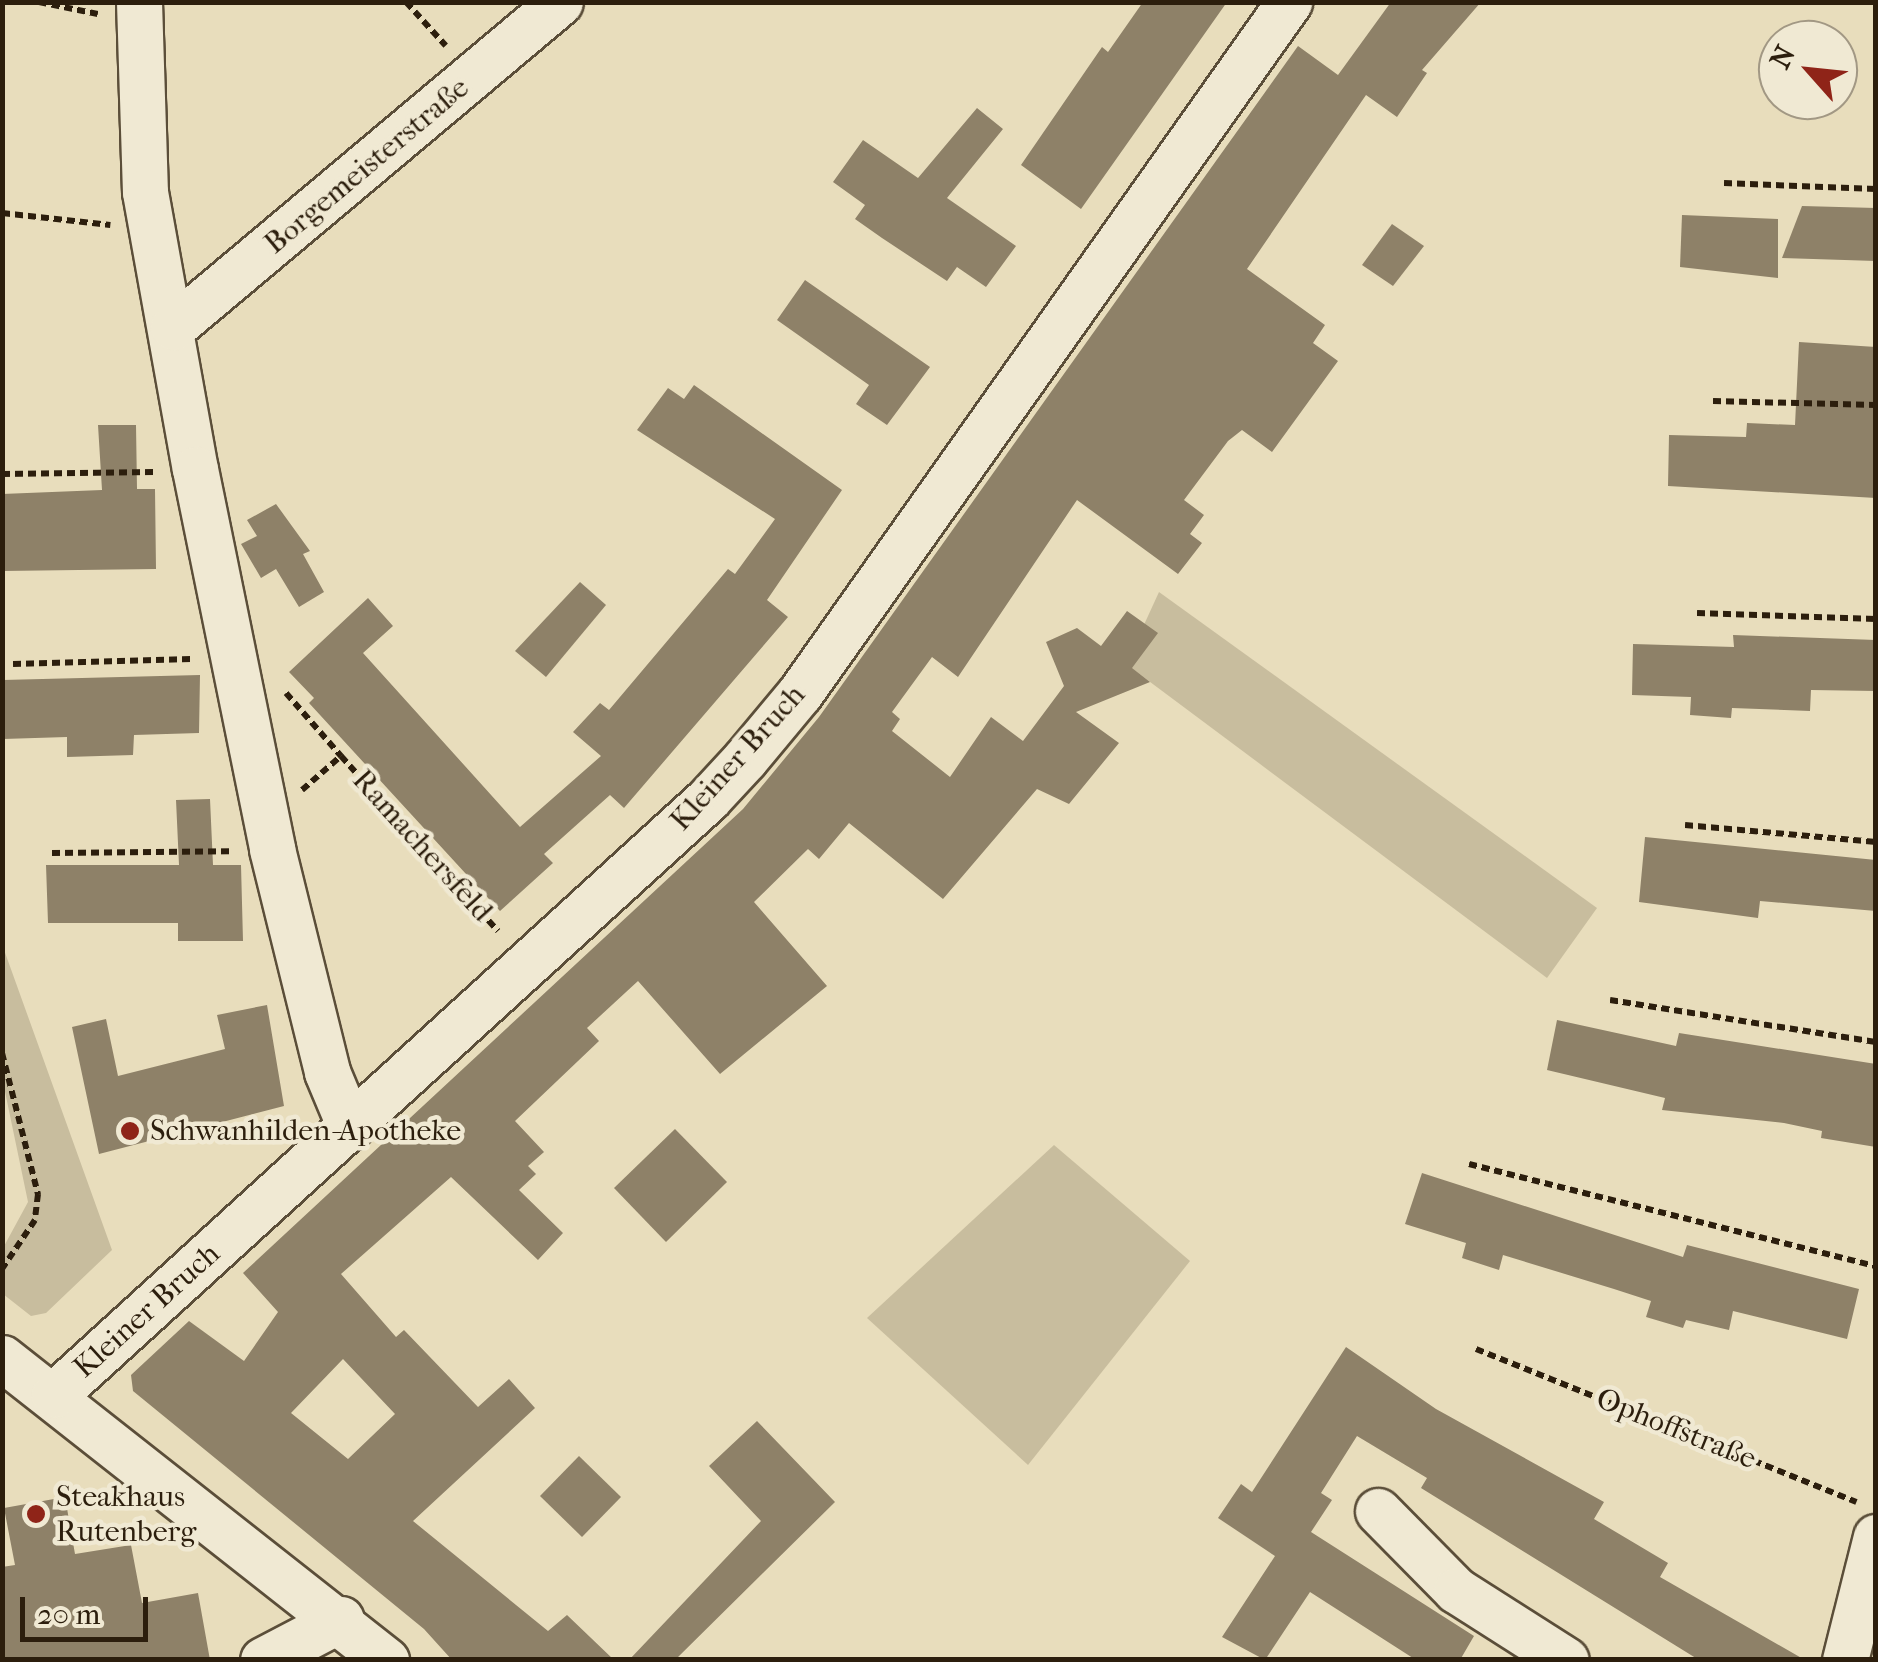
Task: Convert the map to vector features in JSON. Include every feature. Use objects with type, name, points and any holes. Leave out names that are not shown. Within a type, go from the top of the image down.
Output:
[{"type":"street","name":"Borgemeisterstraße","points":[[173,328],[560,2]]},
{"type":"street","name":"Kleiner Bruch","points":[[54,1395],[708,799],[800,693],[1289,2]]},
{"type":"street","points":[[139,12],[139,138],[151,229],[173,328],[196,469],[270,834],[327,1072],[350,1127]]},
{"type":"street","points":[[2,1358],[341,1619],[386,1660]]},
{"type":"street","points":[[1378,1511],[1456,1590],[1566,1660]]},
{"type":"street","points":[[1845,1660],[1870,1521]]},
{"type":"street","points":[[263,1660],[341,1619]]},
{"type":"path","points":[[39,2],[139,12]]},
{"type":"path","points":[[1724,183],[1876,189]]},
{"type":"path","points":[[2,212],[151,229]]},
{"type":"path","points":[[1714,401],[1876,405]]},
{"type":"path","points":[[2,474],[196,469]]},
{"type":"path","points":[[1697,613],[1876,619]]},
{"type":"path","points":[[12,664],[234,658]]},
{"type":"path","name":"Ramachersfeld","points":[[270,834],[341,756],[528,964]]},
{"type":"path","points":[[1685,824],[1876,842]]},
{"type":"path","points":[[52,853],[270,834]]},
{"type":"path","points":[[1610,1000],[1876,1042]]},
{"type":"path","points":[[2,1053],[38,1194],[34,1220],[2,1268]]},
{"type":"path","points":[[1469,1164],[1876,1266]]},
{"type":"path","name":"Ophoffstraße","points":[[1476,1349],[1870,1521]]},
{"type":"shaded area","points":[[1159,592],[1597,908],[1547,978],[1126,664]]},
{"type":"shaded area","points":[[3,947],[112,1250],[46,1313],[31,1316],[3,1294],[3,1248],[28,1202],[3,1082]]},
{"type":"shaded area","points":[[1054,1145],[1190,1261],[1028,1465],[867,1318]]},
{"type":"building","points":[[1143,2],[1227,2],[1081,209],[1021,165],[1102,47],[1108,52]]},
{"type":"building","points":[[1391,2],[1481,2],[1422,70],[1427,73],[1397,117],[1366,95],[1247,269],[1325,325],[1313,343],[1338,361],[1272,452],[1242,430],[1228,441],[1184,500],[1204,515],[1190,534],[1202,543],[1178,574],[1077,500],[958,677],[932,657],[892,712],[900,719],[892,731],[950,777],[991,717],[1023,741],[1064,686],[1046,642],[1077,628],[1101,646],[1127,611],[1158,633],[1132,668],[1150,682],[1076,712],[1119,743],[1069,804],[1037,789],[943,899],[849,823],[819,859],[808,849],[754,902],[827,986],[720,1074],[638,981],[587,1028],[599,1041],[515,1121],[544,1152],[528,1166],[536,1174],[519,1190],[563,1233],[538,1260],[451,1177],[341,1274],[396,1337],[404,1330],[478,1407],[509,1379],[535,1408],[413,1521],[548,1631],[567,1615],[614,1660],[452,1660],[424,1629],[133,1391],[131,1375],[189,1321],[244,1361],[278,1312],[243,1273],[743,809],[819,717],[1298,46],[1338,75]],"holes":[[[343,1359],[395,1414],[348,1459],[291,1413]]]},
{"type":"building","points":[[977,108],[1003,129],[947,198],[1016,246],[986,287],[957,267],[947,281],[882,238],[855,219],[865,205],[833,182],[863,140],[918,178]]},
{"type":"building","points":[[1802,206],[1876,208],[1876,261],[1782,258]]},
{"type":"building","points":[[1682,215],[1778,219],[1778,278],[1680,267]]},
{"type":"building","points":[[1392,224],[1424,246],[1393,286],[1362,265]]},
{"type":"building","points":[[805,280],[930,367],[887,425],[856,404],[869,385],[777,320]]},
{"type":"building","points":[[1799,342],[1876,347],[1876,498],[1668,486],[1669,435],[1746,437],[1747,423],[1795,425]]},
{"type":"building","points":[[694,385],[842,490],[767,600],[788,617],[624,808],[610,795],[544,854],[553,863],[500,911],[309,703],[314,698],[289,672],[368,598],[393,626],[363,653],[520,827],[601,756],[573,732],[600,703],[609,710],[728,569],[735,574],[775,519],[637,430],[668,388],[684,399]]},
{"type":"building","points":[[98,425],[136,425],[137,489],[155,489],[156,569],[2,571],[2,494],[102,490]]},
{"type":"building","points":[[276,504],[310,551],[303,554],[324,592],[299,607],[276,569],[261,578],[241,544],[257,536],[247,520]]},
{"type":"building","points":[[580,582],[606,605],[546,677],[515,651]]},
{"type":"building","points":[[1733,635],[1876,640],[1876,691],[1811,690],[1810,711],[1732,708],[1731,718],[1690,715],[1691,697],[1632,695],[1633,644],[1734,647]]},
{"type":"building","points":[[200,675],[199,733],[134,735],[133,755],[67,757],[67,737],[3,739],[3,680]]},
{"type":"building","points":[[210,799],[213,865],[241,865],[243,941],[178,941],[178,923],[48,923],[46,865],[179,865],[176,800]]},
{"type":"building","points":[[1645,837],[1876,860],[1876,911],[1760,901],[1758,918],[1639,902]]},
{"type":"building","points":[[267,1005],[284,1106],[99,1154],[72,1027],[106,1019],[118,1076],[225,1049],[217,1015]]},
{"type":"building","points":[[1557,1020],[1676,1046],[1679,1033],[1876,1064],[1876,1147],[1821,1138],[1822,1131],[1784,1123],[1662,1110],[1665,1098],[1547,1070]]},
{"type":"building","points":[[675,1129],[727,1182],[666,1242],[614,1188]]},
{"type":"building","points":[[1422,1173],[1683,1257],[1687,1245],[1859,1289],[1847,1339],[1733,1311],[1729,1330],[1686,1320],[1683,1328],[1646,1317],[1651,1301],[1614,1289],[1503,1255],[1499,1270],[1462,1258],[1466,1243],[1405,1224]]},
{"type":"building","points":[[1346,1347],[1436,1409],[1604,1502],[1594,1519],[1668,1563],[1660,1577],[1805,1660],[1699,1660],[1421,1488],[1427,1478],[1357,1436],[1321,1493],[1332,1500],[1311,1532],[1474,1636],[1460,1660],[1416,1660],[1310,1592],[1265,1660],[1222,1637],[1275,1556],[1218,1518],[1241,1484],[1252,1492]]},
{"type":"building","points":[[757,1421],[835,1502],[675,1660],[629,1660],[761,1521],[709,1466]]},
{"type":"building","points":[[579,1456],[621,1497],[582,1537],[540,1496]]},
{"type":"building","points":[[65,1497],[75,1554],[131,1545],[142,1603],[198,1593],[210,1660],[2,1660],[2,1567],[15,1565],[4,1508]]},
{"type":"place","name":"Schwanhilden-Apotheke","points":[[130,1131]]},
{"type":"place","name":"Steakhaus Rutenberg","points":[[36,1514]]}]
